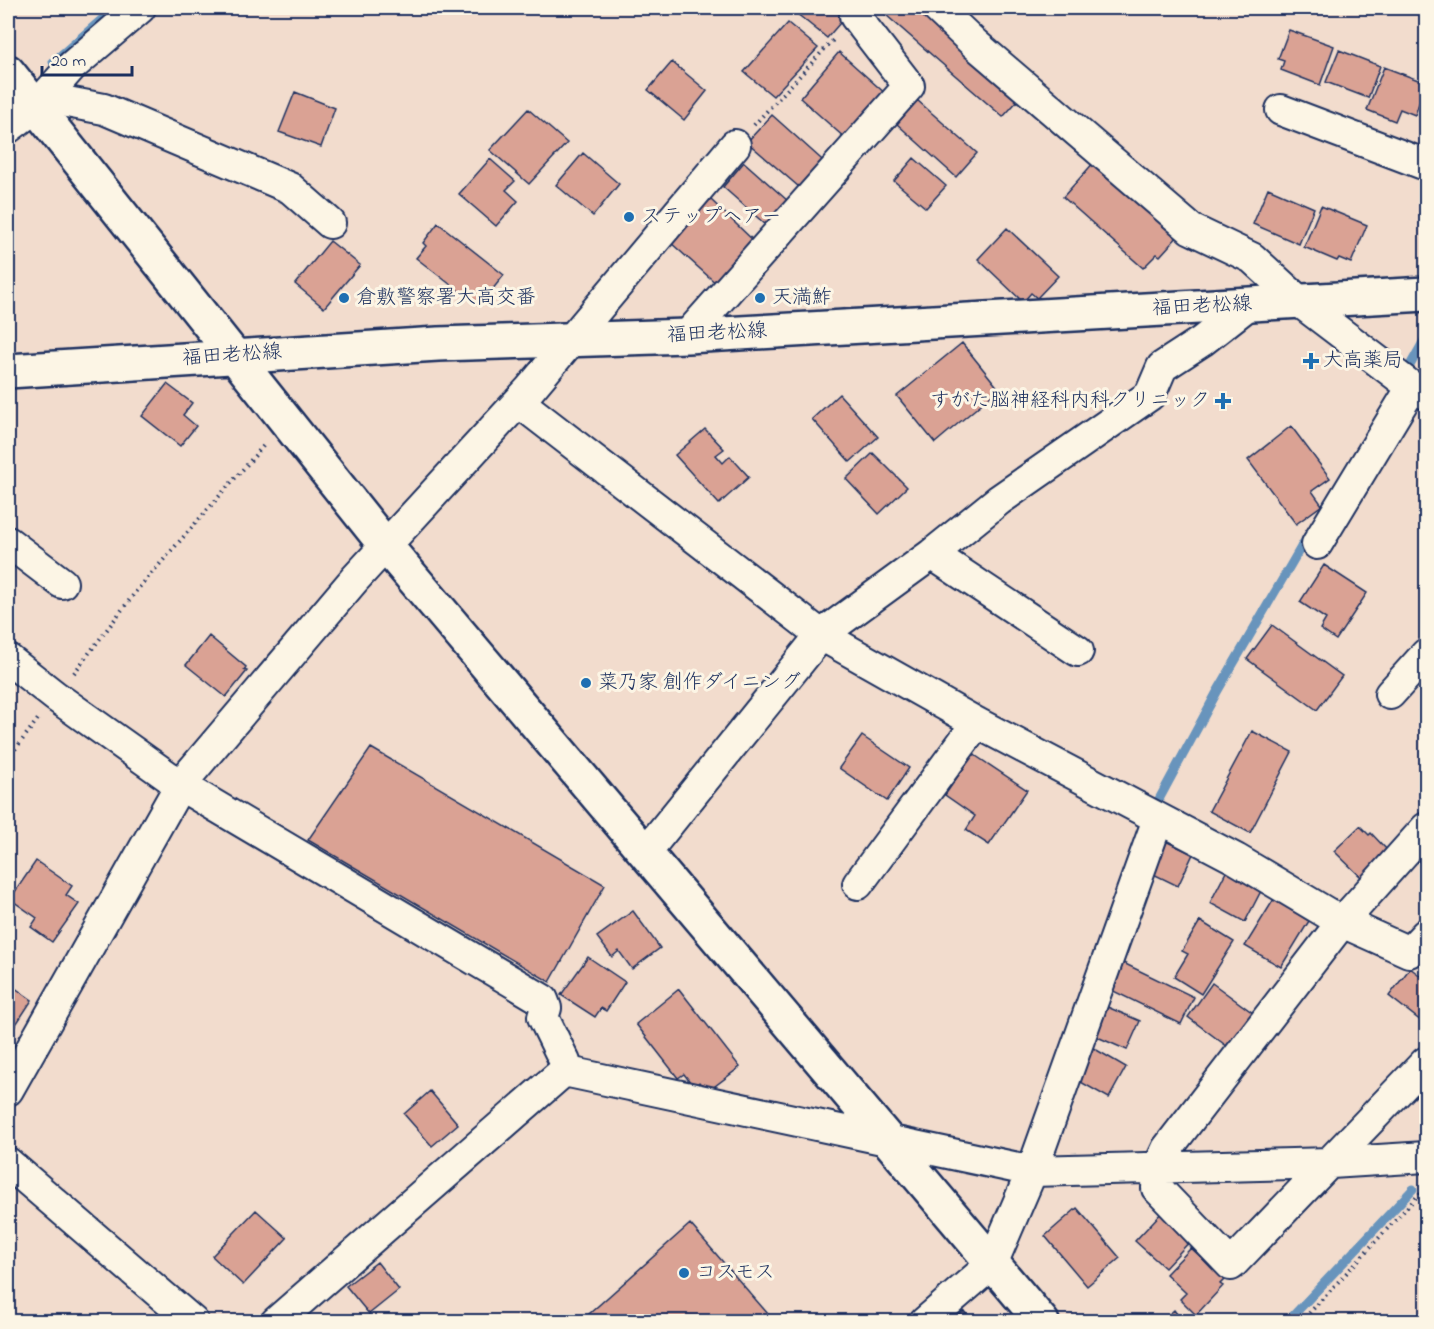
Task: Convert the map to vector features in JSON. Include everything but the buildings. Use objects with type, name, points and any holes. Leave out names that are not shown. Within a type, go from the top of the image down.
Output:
[{"type":"street","points":[[8,128],[36,107],[72,66],[141,8]]},
{"type":"street","points":[[938,8],[975,44],[1191,229],[1252,258],[1300,302],[1419,390],[1317,544]]},
{"type":"street","points":[[687,336],[909,86],[855,16]]},
{"type":"street","points":[[8,72],[385,545],[1036,1318]]},
{"type":"street","points":[[36,107],[62,101],[104,108],[290,188],[330,223]]},
{"type":"street","points":[[1281,110],[1426,165]]},
{"type":"street","points":[[8,1090],[180,785],[385,545],[519,402],[735,145]]},
{"type":"street","name":"福田老松線","points":[[8,371],[234,355],[438,344],[687,336],[1426,294]]},
{"type":"street","points":[[645,853],[821,635],[932,554],[999,500],[1150,395],[1162,367],[1202,341],[1248,305]]},
{"type":"street","points":[[519,402],[821,635],[976,723],[1236,860],[1342,922],[1409,952],[1426,934]]},
{"type":"street","points":[[8,542],[62,583]]},
{"type":"street","points":[[932,554],[1078,651]]},
{"type":"street","points":[[1390,694],[1426,654]]},
{"type":"street","points":[[8,659],[55,696],[180,785],[543,1000],[546,1008],[543,1017],[565,1062],[564,1071],[276,1322]]},
{"type":"street","points":[[858,884],[976,723]]},
{"type":"street","points":[[925,1322],[992,1264],[1032,1171],[1158,819]]},
{"type":"street","points":[[1426,828],[1342,922],[1167,1149],[1158,1168],[1157,1188],[1231,1265],[1426,1062]]},
{"type":"street","points":[[564,1071],[1032,1171],[1331,1163],[1426,1157]]},
{"type":"street","points":[[8,1162],[193,1322]]},
{"type":"path","points":[[735,145],[855,16]]},
{"type":"path","points":[[8,759],[137,590],[285,421]]},
{"type":"path","points":[[1301,1322],[1426,1187]]},
{"type":"waterway","points":[[53,62],[115,8]]},
{"type":"waterway","points":[[1408,369],[1426,337]]},
{"type":"waterway","points":[[1157,803],[1217,692],[1308,535]]},
{"type":"waterway","points":[[1287,1322],[1413,1189]]},
{"type":"place","name":"ステップヘアー","points":[[629,217]]},
{"type":"place","name":"倉敷警察署大高交番","points":[[344,298]]},
{"type":"place","name":"天満鮓","points":[[760,298]]},
{"type":"place","name":"大高薬局","points":[[1311,361]]},
{"type":"place","name":"すがた脳神経科内科クリニック","points":[[1223,401]]},
{"type":"place","name":"菜乃家 創作ダイニング","points":[[586,683]]},
{"type":"place","name":"コスモス","points":[[684,1273]]}]
